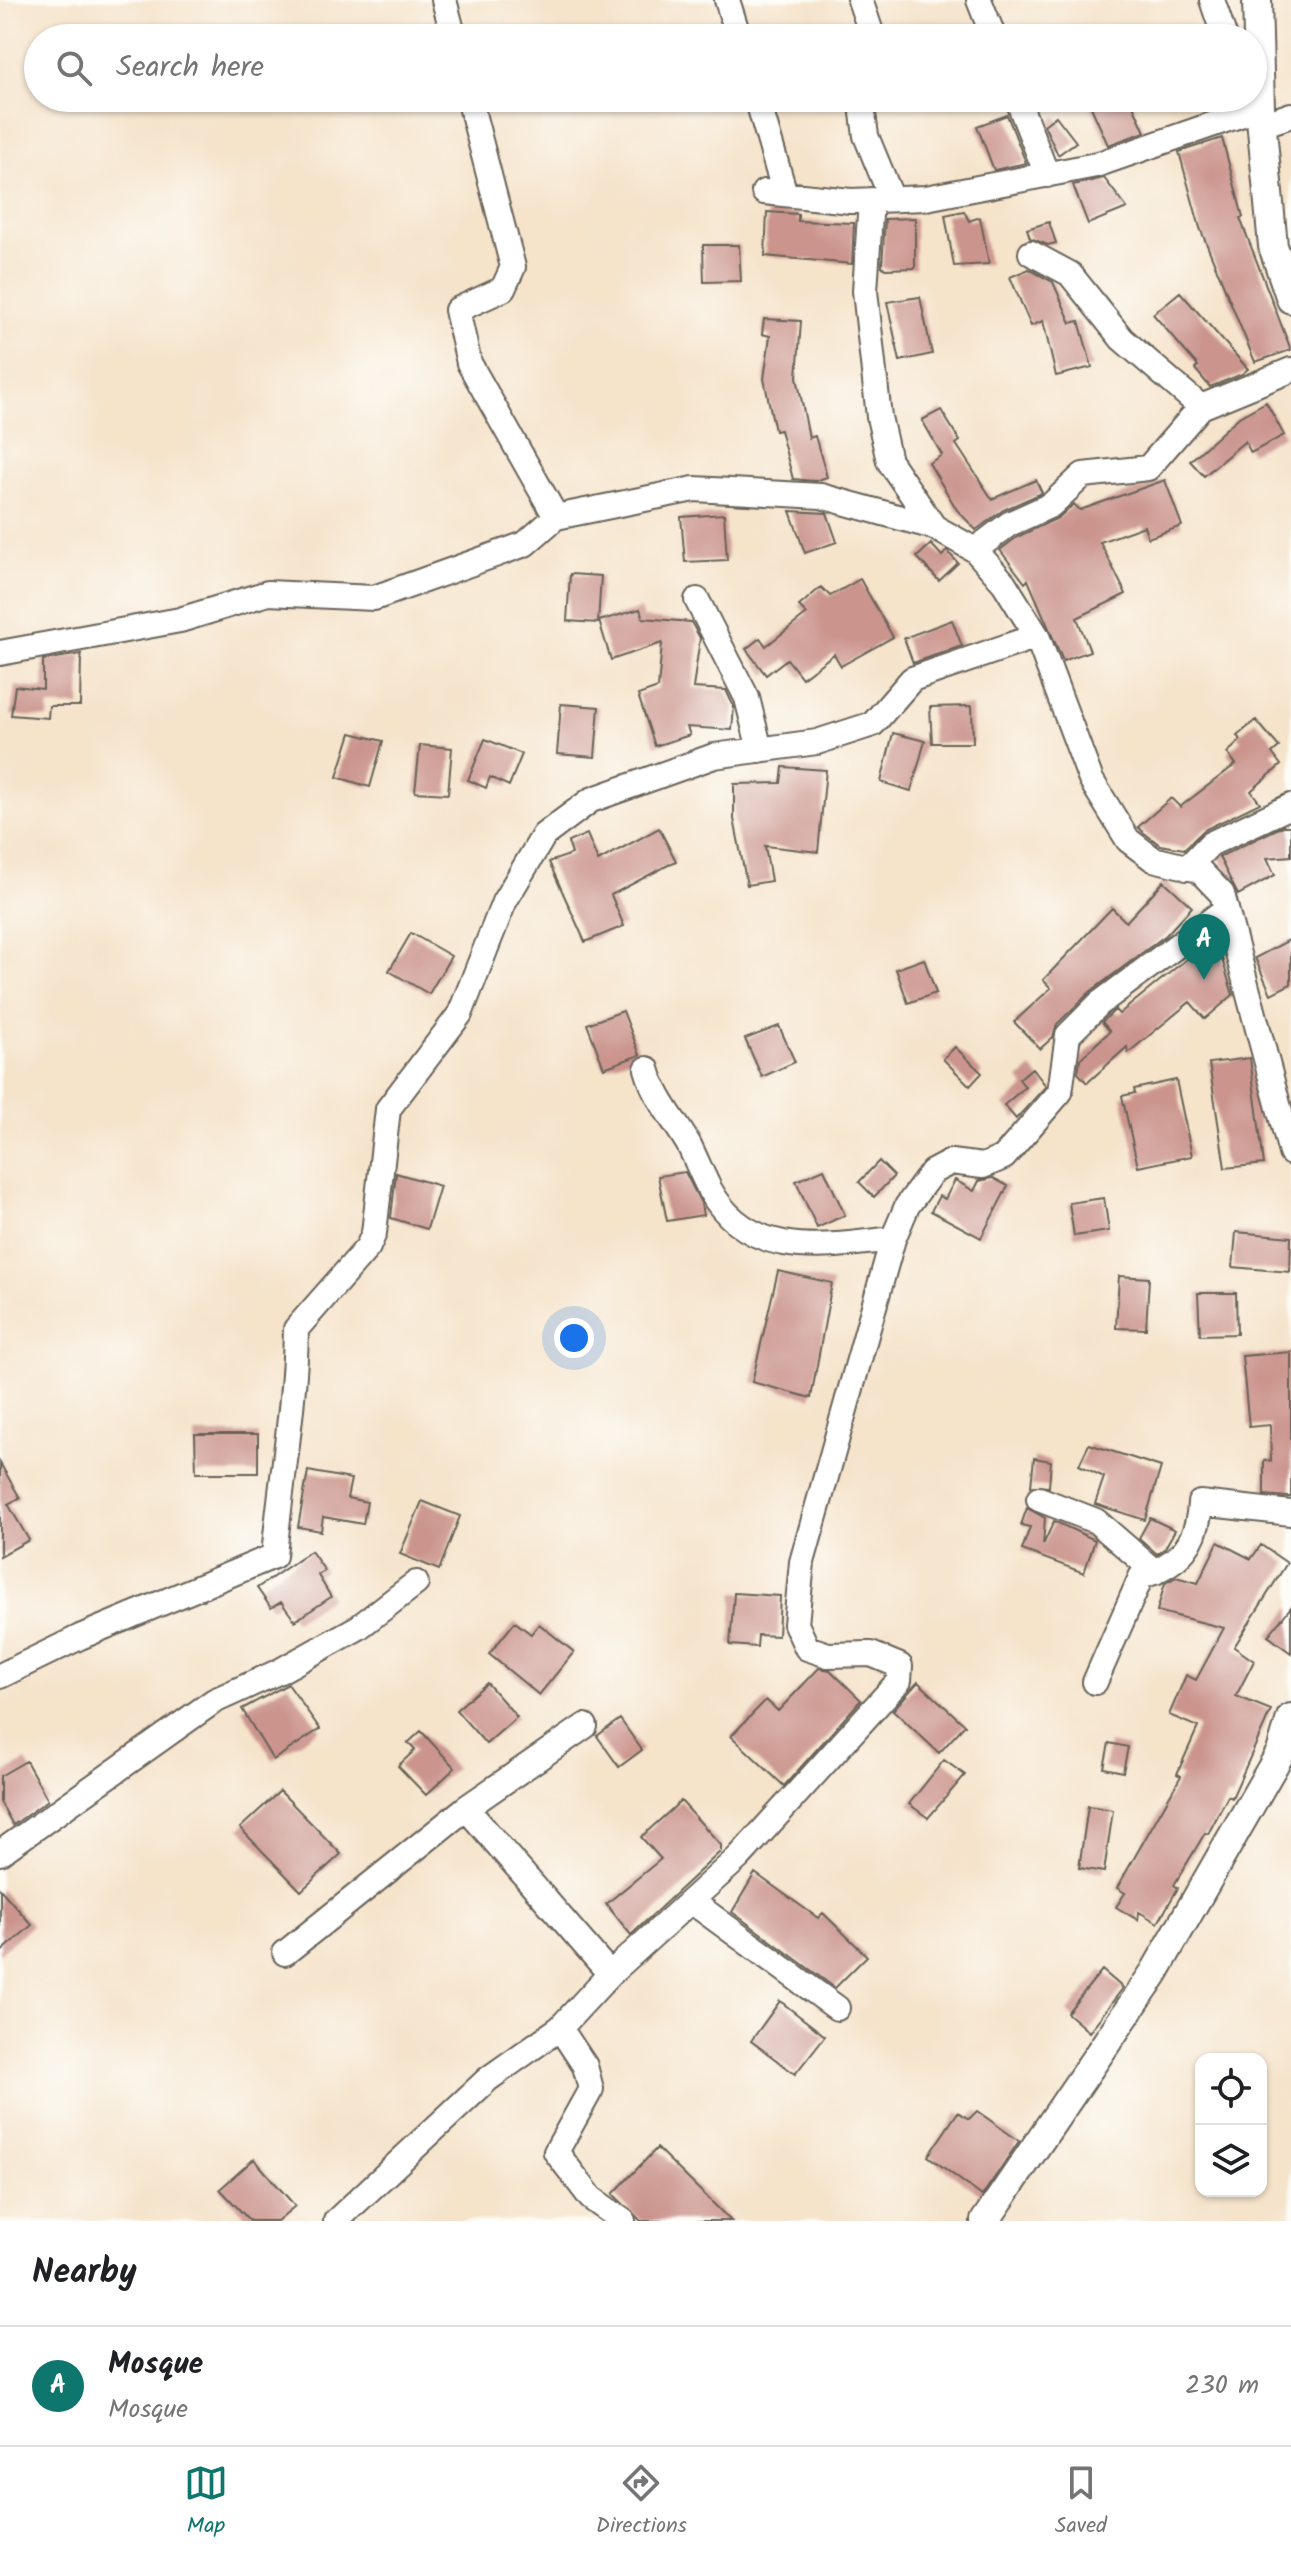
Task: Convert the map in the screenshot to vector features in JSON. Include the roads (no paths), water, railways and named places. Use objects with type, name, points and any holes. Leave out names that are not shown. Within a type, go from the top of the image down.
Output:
[{"type":"street","points":[[444,0],[450,24]]},
{"type":"street","points":[[727,0],[735,24]]},
{"type":"street","points":[[860,0],[868,24]]},
{"type":"street","points":[[979,0],[988,24]]},
{"type":"street","points":[[1212,0],[1220,24]]},
{"type":"street","points":[[1257,0],[1257,24]]},
{"type":"street","points":[[1267,106],[1291,115]]},
{"type":"street","points":[[473,112],[513,267],[503,289],[457,310],[462,339],[469,363],[556,517]]},
{"type":"street","points":[[760,112],[775,193],[882,200],[926,198],[1096,165],[1235,112]]},
{"type":"street","points":[[863,112],[882,200],[865,291],[879,417],[889,461],[934,527]]},
{"type":"street","points":[[1022,112],[1047,175]]},
{"type":"street","points":[[1260,112],[1273,246],[1291,299]]},
{"type":"street","points":[[1031,253],[1070,274],[1122,339],[1201,407]]},
{"type":"street","points":[[975,550],[1009,524],[1051,505],[1083,475],[1148,468],[1201,407],[1291,370]]},
{"type":"street","points":[[0,653],[180,620],[268,593],[374,598],[525,544],[556,517],[694,489],[821,496],[934,527],[975,550],[1004,583],[1037,636],[1091,780],[1128,840],[1153,859],[1199,870],[1222,894],[1291,1153]]},
{"type":"street","points":[[697,600],[747,698],[760,750]]},
{"type":"street","points":[[0,1676],[80,1637],[274,1556],[283,1459],[295,1391],[296,1329],[368,1247],[376,1220],[388,1109],[460,1014],[504,902],[544,835],[591,800],[714,756],[817,742],[873,724],[912,679],[1037,636]]},
{"type":"street","points":[[1187,868],[1210,844],[1291,806]]},
{"type":"street","points":[[336,2221],[488,2079],[560,2028],[610,1974],[739,1857],[899,1681],[900,1666],[871,1654],[828,1655],[807,1648],[796,1624],[802,1562],[893,1239],[907,1206],[932,1172],[951,1162],[983,1166],[1004,1157],[1060,1092],[1068,1035],[1089,1014],[1226,909]]},
{"type":"street","points":[[647,1069],[652,1089],[688,1144],[711,1192],[737,1225],[764,1238],[813,1249],[893,1239]]},
{"type":"street","points":[[1039,1499],[1096,1521],[1155,1572]]},
{"type":"street","points":[[1095,1682],[1141,1577],[1155,1572],[1187,1547],[1199,1532],[1200,1503],[1291,1513]]},
{"type":"street","points":[[0,1853],[214,1701],[280,1671],[359,1627],[416,1583]]},
{"type":"street","points":[[985,2221],[1154,1973],[1286,1750],[1291,1718]]},
{"type":"street","points":[[285,1953],[466,1808],[585,1726]]},
{"type":"street","points":[[466,1808],[610,1974]]},
{"type":"street","points":[[691,1901],[837,2008]]},
{"type":"street","points":[[560,2028],[585,2066],[591,2089],[556,2152],[591,2198],[623,2221]]},
{"type":"place","name":"Mosque","points":[[1204,980]]}]
